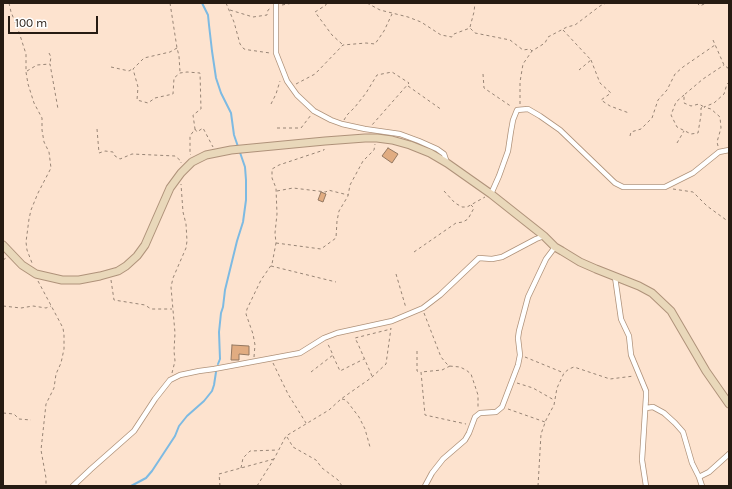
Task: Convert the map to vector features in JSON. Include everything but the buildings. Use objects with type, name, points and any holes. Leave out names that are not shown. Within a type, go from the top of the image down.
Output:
[{"type":"street","points":[[276,4],[276,53],[287,81],[297,95],[314,112],[342,124],[400,134],[419,141],[437,149],[444,154],[447,163]]},
{"type":"street","points":[[491,194],[508,151],[512,126],[517,110],[528,109],[560,130],[615,183],[623,187],[665,187],[693,173],[719,152],[729,150]]},
{"type":"street","points":[[3,245],[22,265],[36,274],[62,280],[79,280],[100,276],[118,271],[137,256],[145,245],[170,188],[180,173],[194,161],[206,155],[231,150],[325,141],[377,138],[392,140],[430,153],[447,163],[491,194],[544,236],[555,247],[580,262],[639,286],[652,293],[671,311],[706,371],[729,404]]},
{"type":"street","points":[[73,486],[134,431],[154,399],[170,380],[180,375],[300,354],[326,337],[337,333],[392,321],[423,308],[440,295],[479,258],[492,259],[502,257],[544,236]]},
{"type":"street","points":[[425,486],[432,473],[443,459],[465,440],[475,418],[480,413],[496,412],[502,407],[518,365],[520,355],[518,338],[519,330],[528,297],[546,259],[555,247]]},
{"type":"street","points":[[615,277],[621,319],[627,331],[631,355],[646,391],[642,460],[646,486]]},
{"type":"street","points":[[646,408],[653,407],[664,413],[683,432],[692,463],[702,486]]},
{"type":"street","points":[[699,477],[709,472],[729,454]]},
{"type":"path","points":[[9,3],[26,54],[28,84],[34,103],[42,118],[44,142],[49,152],[51,168],[31,210],[26,242],[27,250],[39,282],[63,328],[64,335],[64,349],[56,374],[54,388],[46,404],[41,450],[46,486]]},
{"type":"path","points":[[170,3],[179,56],[180,73]]},
{"type":"path","points":[[226,3],[234,22],[240,44],[244,49],[266,53],[276,53]]},
{"type":"path","points":[[229,10],[253,17],[267,15],[268,10],[276,4],[293,3]]},
{"type":"path","points":[[326,3],[326,5],[315,12],[332,35],[343,45]]},
{"type":"path","points":[[367,3],[380,10],[421,22],[441,35],[452,37],[454,34],[470,28]]},
{"type":"path","points":[[470,28],[475,3]]},
{"type":"path","points":[[483,74],[484,88],[517,110],[520,103],[520,82],[523,64],[532,51],[545,43],[548,37],[562,29],[575,25],[606,3]]},
{"type":"path","points":[[697,3],[700,6],[706,3]]},
{"type":"path","points":[[291,87],[316,74],[343,45],[366,43],[375,44],[393,14]]},
{"type":"path","points":[[470,28],[475,33],[510,40],[523,50],[532,51]]},
{"type":"path","points":[[562,29],[591,60],[600,83],[611,93],[601,100],[610,106],[629,113]]},
{"type":"path","points":[[713,40],[724,65],[729,69]]},
{"type":"path","points":[[630,136],[631,132],[641,129],[652,118],[658,100],[667,90],[675,74],[714,45]]},
{"type":"path","points":[[111,67],[129,71],[144,58],[170,52],[177,48]]},
{"type":"path","points":[[49,53],[58,109]]},
{"type":"path","points":[[579,70],[591,60]]},
{"type":"path","points":[[26,72],[38,65],[50,64]]},
{"type":"path","points":[[724,65],[703,79],[676,102],[671,115],[677,127],[691,134],[698,133],[701,108],[714,103],[724,94],[729,82]]},
{"type":"path","points":[[133,69],[138,87],[137,100],[148,103],[155,98],[173,94],[174,78],[180,73],[200,73],[201,109],[193,115],[194,129],[190,136],[190,154],[194,161]]},
{"type":"path","points":[[342,124],[347,115],[366,93],[377,75],[392,72],[442,110]]},
{"type":"path","points":[[271,104],[276,94],[279,82],[285,76]]},
{"type":"path","points":[[368,129],[408,85]]},
{"type":"path","points":[[684,95],[684,103],[692,106],[699,104],[711,109],[720,117],[721,128],[717,142],[719,152]]},
{"type":"path","points":[[277,128],[301,128],[314,112]]},
{"type":"path","points":[[194,129],[197,132],[203,128],[217,152]]},
{"type":"path","points":[[97,129],[98,153],[105,151],[113,152],[115,156],[120,159],[132,154],[175,156],[181,161],[180,173],[182,212],[186,224],[187,241],[186,248],[173,278],[171,287],[175,333],[175,361],[170,380]]},
{"type":"path","points":[[677,143],[685,131]]},
{"type":"path","points":[[276,243],[321,249],[336,238],[338,216],[348,195],[350,185],[363,161],[374,150],[377,138]]},
{"type":"path","points":[[255,361],[254,356],[256,345],[246,314],[261,280],[270,266],[276,243],[276,188],[272,178],[272,169],[279,165],[324,150],[325,141]]},
{"type":"path","points":[[665,187],[694,192],[707,206],[729,222]]},
{"type":"path","points":[[276,191],[293,188],[326,192],[328,190],[348,195]]},
{"type":"path","points":[[444,191],[455,203],[462,207],[467,207],[491,194]]},
{"type":"path","points":[[414,252],[456,223],[463,222],[468,219],[474,208],[471,205]]},
{"type":"path","points":[[270,266],[336,282]]},
{"type":"path","points":[[110,273],[114,300],[145,305],[151,309],[173,309]]},
{"type":"path","points":[[396,274],[407,315]]},
{"type":"path","points":[[3,306],[21,308],[33,306],[46,308],[51,306]]},
{"type":"path","points":[[423,308],[441,357],[451,366],[460,367],[470,374],[478,395],[478,408],[480,413]]},
{"type":"path","points":[[257,486],[286,436],[329,410],[372,377],[386,364],[391,329],[355,338],[372,377]]},
{"type":"path","points":[[326,337],[340,371],[364,358]]},
{"type":"path","points":[[417,351],[417,371],[423,372],[442,370],[451,366]]},
{"type":"path","points":[[311,372],[333,355]]},
{"type":"path","points":[[520,355],[564,373]]},
{"type":"path","points":[[271,358],[288,394],[306,424]]},
{"type":"path","points":[[538,486],[541,434],[554,404],[557,388],[564,373],[569,368],[574,367],[610,379],[639,375]]},
{"type":"path","points":[[423,372],[421,372],[425,415],[472,425]]},
{"type":"path","points":[[511,382],[533,388],[554,401]]},
{"type":"path","points":[[342,399],[346,400],[359,417],[365,429],[370,447]]},
{"type":"path","points":[[502,407],[545,422]]},
{"type":"path","points":[[3,413],[14,414],[19,419],[31,420]]},
{"type":"path","points":[[286,436],[293,447],[316,460],[322,468],[338,480],[342,486]]},
{"type":"path","points":[[241,468],[243,458],[250,451],[279,450]]},
{"type":"path","points":[[220,486],[219,474],[274,458]]},
{"type":"waterway","points":[[202,3],[208,15],[216,78],[221,93],[231,113],[234,135],[245,167],[246,180],[246,200],[243,222],[225,290],[221,313],[219,332],[220,359],[218,364]]},
{"type":"waterway","points":[[131,486],[146,478],[152,471],[175,436],[179,426],[212,391],[216,372]]}]
